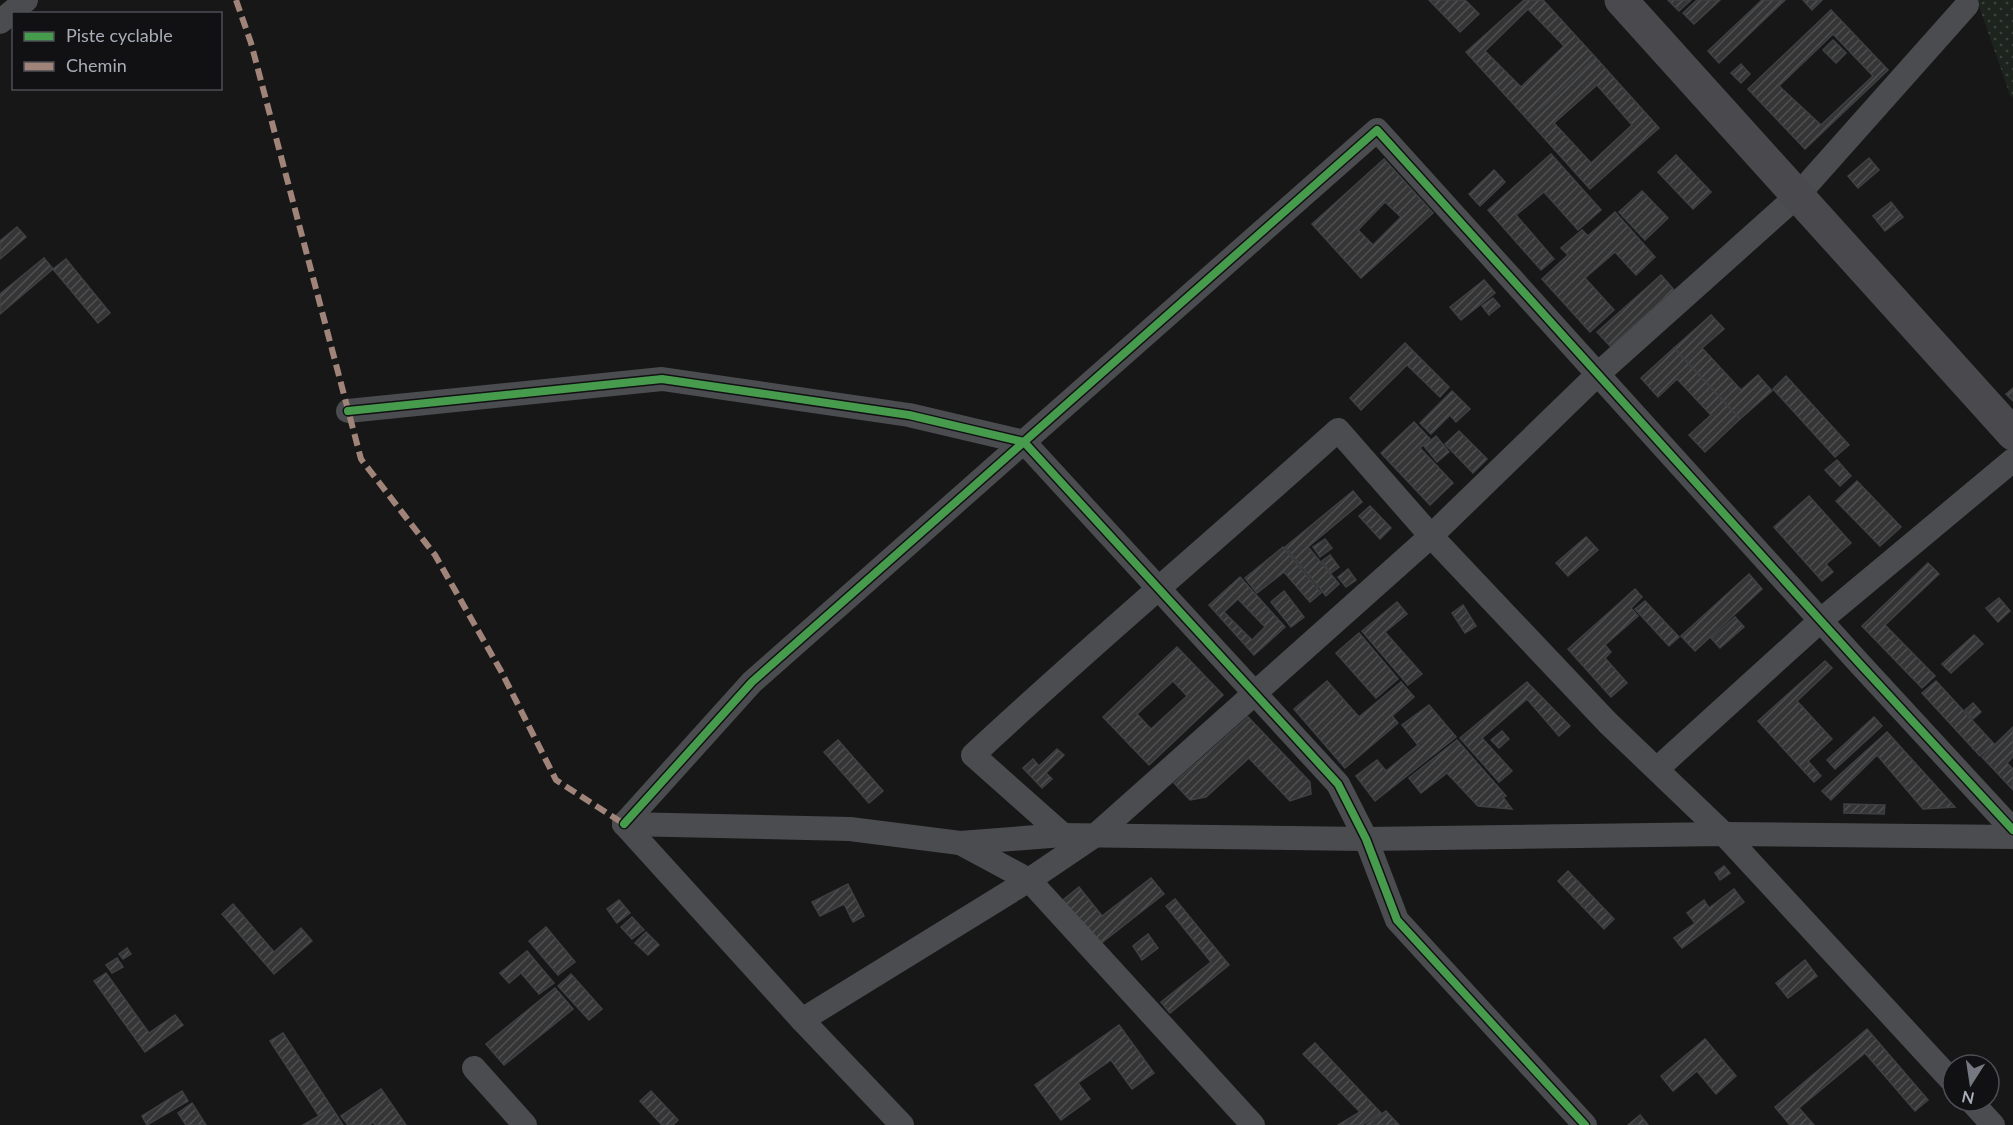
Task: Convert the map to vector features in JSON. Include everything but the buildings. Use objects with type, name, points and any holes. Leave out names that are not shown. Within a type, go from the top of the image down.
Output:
[{"type":"street","points":[[0,22],[26,0]]},
{"type":"street","points":[[1621,0],[2013,434]]},
{"type":"street","points":[[802,1020],[1029,880],[1097,834],[1431,536],[1598,374],[1797,196],[1967,4]]},
{"type":"street","points":[[624,824],[752,682],[1377,130],[1820,621],[2013,830]]},
{"type":"street","points":[[348,411],[662,379],[909,415],[1024,442],[1338,784],[1366,839],[1397,920],[1586,1125]]},
{"type":"street","points":[[1063,835],[973,755],[1062,672],[1160,589],[1338,430],[1431,536],[1608,723],[1724,834],[1941,1069]]},
{"type":"street","points":[[1657,769],[1820,621],[2013,460]]},
{"type":"street","points":[[624,824],[850,829],[960,843],[1097,834],[1366,839],[1724,834],[2013,837]]},
{"type":"street","points":[[624,824],[802,1020],[902,1125]]},
{"type":"street","points":[[960,843],[1029,880],[1253,1125]]},
{"type":"street","points":[[474,1068],[525,1125]]},
{"type":"street","points":[[1982,1113],[1993,1125]]},
{"type":"shaded area","points":[[1977,0],[2013,0],[2013,98],[2010,95]]},
{"type":"marked path","points":[[236,0],[251,43],[361,459],[435,555],[501,671],[556,780],[624,824]]},
{"type":"cycle path","points":[[624,824],[752,682],[1377,130],[2013,830]]},
{"type":"cycle path","points":[[348,411],[662,379],[909,415],[1024,442],[1338,784],[1366,839],[1397,920],[1585,1125]]}]
